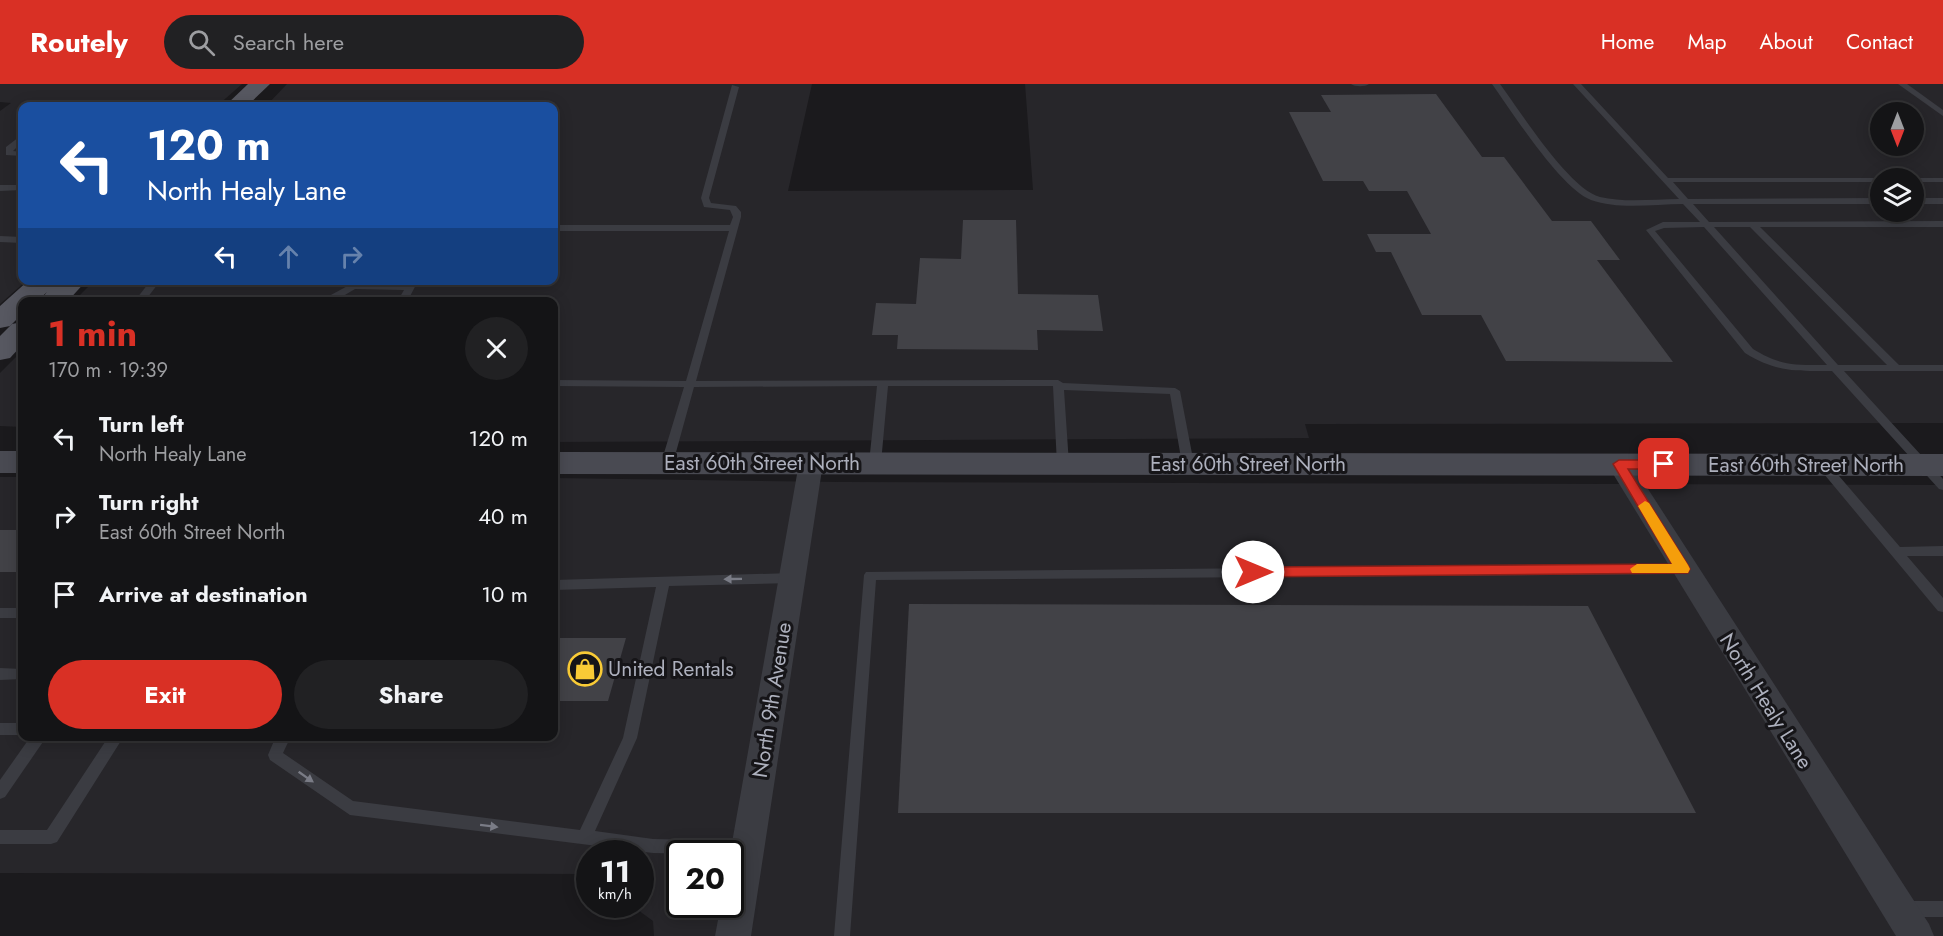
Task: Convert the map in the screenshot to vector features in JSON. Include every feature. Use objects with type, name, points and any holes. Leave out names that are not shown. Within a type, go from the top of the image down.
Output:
[{"type":"main road","points":[[240,102],[260,84]]},
{"type":"main road","points":[[0,320],[10,302],[37,285]]},
{"type":"main road","points":[[57,297],[69,285]]},
{"type":"main road","points":[[0,352],[18,334]]},
{"type":"main road","points":[[0,462],[18,462]]},
{"type":"main road","name":"East 60th Street North","points":[[558,463],[1823,465],[1936,472]]},
{"type":"street","name":"North 9th Avenue","points":[[733,936],[811,463]]},
{"type":"street","name":"North Healy Lane","points":[[1619,464],[1916,936]]},
{"type":"lane","points":[[1355,84],[1365,84]]},
{"type":"lane","points":[[1496,84],[1572,183],[1589,196],[1631,202],[1870,201]]},
{"type":"lane","points":[[1577,84],[1708,224],[1834,368],[1936,472]]},
{"type":"lane","points":[[1895,84],[1903,84],[1941,110]]},
{"type":"lane","points":[[667,463],[737,212],[733,208],[707,205],[705,198],[735,87]]},
{"type":"lane","points":[[18,142],[9,149],[9,153],[18,154]]},
{"type":"lane","points":[[1667,180],[1870,180]]},
{"type":"lane","points":[[1924,180],[1943,180]]},
{"type":"lane","points":[[0,188],[18,188]]},
{"type":"lane","points":[[1924,201],[1943,201]]},
{"type":"lane","points":[[1943,224],[1708,224],[1663,225],[1650,230],[1749,351],[1767,362],[1788,368],[1943,368]]},
{"type":"lane","points":[[1753,225],[1896,368]]},
{"type":"lane","points":[[558,228],[734,228]]},
{"type":"lane","points":[[0,239],[18,240]]},
{"type":"lane","points":[[142,297],[153,285]]},
{"type":"lane","points":[[336,297],[352,285]]},
{"type":"lane","points":[[558,383],[1058,383],[1063,464]]},
{"type":"lane","points":[[875,463],[883,384]]},
{"type":"lane","points":[[1058,386],[1174,392],[1188,464]]},
{"type":"lane","points":[[1823,465],[1943,607]]},
{"type":"lane","points":[[1897,552],[1943,551]]},
{"type":"lane","points":[[842,936],[870,575],[1683,569]]},
{"type":"lane","points":[[558,585],[792,578]]},
{"type":"lane","points":[[584,838],[630,738],[664,581]]},
{"type":"lane","points":[[0,613],[18,613]]},
{"type":"lane","points":[[0,674],[18,674]]},
{"type":"lane","points":[[0,729],[18,729]]},
{"type":"lane","points":[[0,792],[36,741]]},
{"type":"lane","points":[[0,837],[51,837],[114,741]]},
{"type":"lane","points":[[281,741],[274,755],[350,808],[653,846],[747,848]]},
{"type":"lane","points":[[1899,909],[1943,909]]},
{"type":"shaded area","points":[[0,84],[242,84],[222,102],[18,102],[18,285],[21,285],[0,304],[0,111],[11,103],[0,102]]},
{"type":"shaded area","points":[[287,84],[812,84],[788,191],[1033,190],[1025,84],[1943,84],[1943,423],[1305,424],[1309,438],[558,442],[558,297],[78,297],[90,285],[558,285],[558,102],[270,102]]},
{"type":"shaded area","points":[[18,355],[18,427],[0,426],[0,373]]},
{"type":"shaded area","points":[[0,477],[18,477],[18,741],[558,741],[558,478],[839,482],[1943,485],[1943,936],[654,936],[653,921],[649,918],[654,918],[654,840],[576,840],[576,874],[0,873]]},
{"type":"building","points":[[1436,94],[1482,157],[1504,157],[1552,221],[1591,221],[1620,260],[1597,260],[1673,362],[1506,361],[1481,315],[1422,315],[1391,252],[1376,252],[1367,234],[1431,234],[1407,191],[1369,191],[1363,181],[1323,181],[1289,112],[1331,112],[1321,95]]},
{"type":"building","points":[[963,220],[1016,220],[1018,294],[1098,295],[1103,331],[1037,330],[1038,350],[897,349],[898,335],[872,335],[876,303],[916,304],[920,258],[961,259]]},
{"type":"building","points":[[0,530],[18,530],[18,572],[0,572]]},
{"type":"building","points":[[909,604],[1588,606],[1696,813],[898,813]]},
{"type":"building","name":"United Rentals","points":[[558,638],[626,638],[608,701],[558,701]]},
{"type":"slow traffic","points":[[1637,569],[1683,569],[1645,506]]},
{"type":"place","name":"United Rentals","points":[[585,669]]},
{"type":"route","points":[[1253,572],[1683,569],[1619,464],[1664,464]]}]
